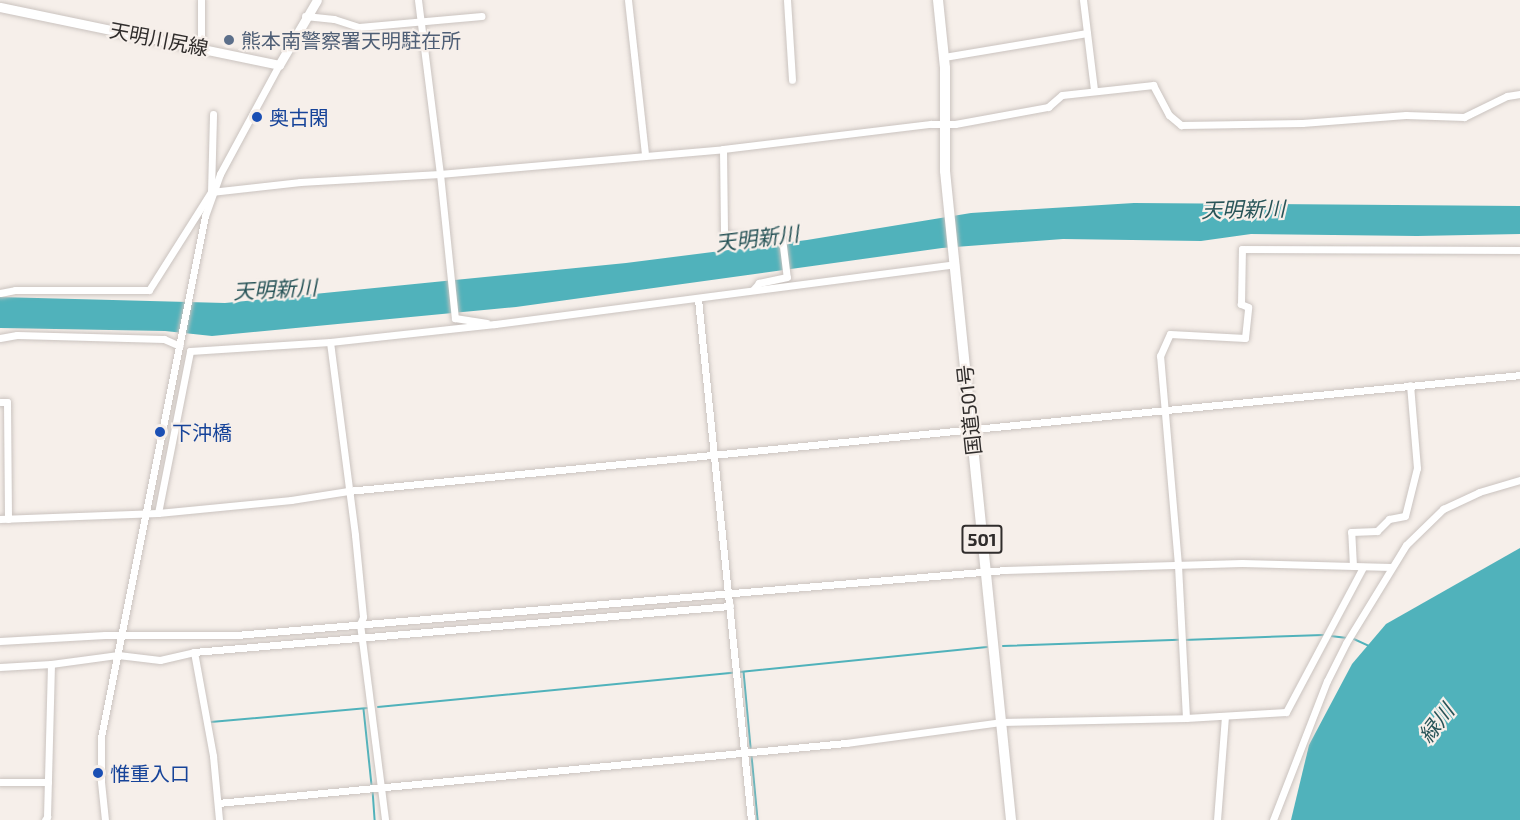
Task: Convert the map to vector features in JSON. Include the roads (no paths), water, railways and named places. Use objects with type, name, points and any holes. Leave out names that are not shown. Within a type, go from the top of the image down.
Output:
[{"type":"highway","name":"国道501号","points":[[938,0],[944,57],[944,124],[949,212],[1011,820]]},
{"type":"main road","points":[[279,65],[317,0]]},
{"type":"main road","name":"天明川尻線","points":[[0,8],[279,65]]},
{"type":"street","points":[[201,0],[201,48]]},
{"type":"street","points":[[418,0],[455,318],[495,324]]},
{"type":"street","points":[[628,0],[645,155]]},
{"type":"street","points":[[787,0],[792,80]]},
{"type":"street","points":[[1083,0],[1094,90]]},
{"type":"street","points":[[306,16],[334,19],[359,27],[482,16]]},
{"type":"street","points":[[944,57],[1087,33]]},
{"type":"street","points":[[0,293],[15,290],[149,290],[211,192],[279,65]]},
{"type":"street","points":[[211,192],[311,181],[440,174],[723,149],[931,124],[956,124],[1048,106],[1062,95],[1153,85],[1169,115],[1181,124],[1302,123],[1406,115],[1464,117],[1507,96],[1520,94]]},
{"type":"street","points":[[105,820],[100,743],[211,192],[213,114]]},
{"type":"street","points":[[723,149],[724,234],[759,240],[769,236],[782,238],[787,277],[759,283],[753,290]]},
{"type":"street","points":[[1186,718],[1178,565],[1160,356],[1170,334],[1245,338],[1248,307],[1241,304],[1242,249],[1520,250]]},
{"type":"street","points":[[158,513],[189,351],[330,342],[495,324],[698,299],[954,261]]},
{"type":"street","points":[[698,299],[752,820]]},
{"type":"street","points":[[0,338],[17,335],[164,339],[181,343]]},
{"type":"street","points":[[330,342],[355,535],[363,617],[360,624],[364,639],[385,820]]},
{"type":"street","points":[[0,402],[7,402],[4,519],[158,513],[291,500],[348,491],[1520,375]]},
{"type":"street","points":[[1353,566],[1351,532],[1377,531],[1389,519],[1405,516],[1417,468],[1410,385]]},
{"type":"street","points":[[1273,820],[1327,681],[1346,643],[1391,567],[1421,528],[1443,509],[1479,492],[1520,480]]},
{"type":"street","points":[[0,641],[122,635],[236,635],[985,571],[1242,563],[1391,567]]},
{"type":"street","points":[[218,802],[846,742],[1000,722],[1186,718],[1286,712],[1363,567]]},
{"type":"street","points":[[0,667],[51,664],[118,655],[160,660],[194,652],[730,606]]},
{"type":"street","points":[[194,652],[213,756],[219,820]]},
{"type":"street","points":[[45,820],[48,817],[51,664]]},
{"type":"street","points":[[1216,820],[1225,716]]},
{"type":"street","points":[[0,782],[48,782]]},
{"type":"water","name":"天明新川","points":[[1134,203],[1520,206],[1520,234],[1417,236],[1251,234],[1201,241],[1063,239],[942,248],[516,307],[212,336],[165,331],[0,328],[0,297],[225,303],[626,263],[807,240],[971,213]]},
{"type":"water","name":"緑川","points":[[1520,548],[1520,820],[1291,820],[1309,745],[1352,664],[1386,624]]},
{"type":"waterway","points":[[1184,640],[1323,635]]},
{"type":"waterway","points":[[1331,636],[1347,638]]},
{"type":"waterway","points":[[1352,638],[1369,646]]},
{"type":"waterway","points":[[1003,646],[1179,640]]},
{"type":"waterway","points":[[740,672],[987,647]]},
{"type":"waterway","points":[[744,672],[751,748]]},
{"type":"waterway","points":[[378,707],[732,673]]},
{"type":"waterway","points":[[211,722],[367,708]]},
{"type":"waterway","points":[[364,709],[372,785]]},
{"type":"waterway","points":[[752,756],[758,820]]},
{"type":"waterway","points":[[373,790],[375,820]]},
{"type":"place","name":"熊本南警察署天明駐在所","points":[[229,40]]},
{"type":"place","name":"奥古閑","points":[[257,117]]},
{"type":"place","name":"下沖橋","points":[[160,432]]},
{"type":"place","name":"惟重入口","points":[[98,773]]}]
